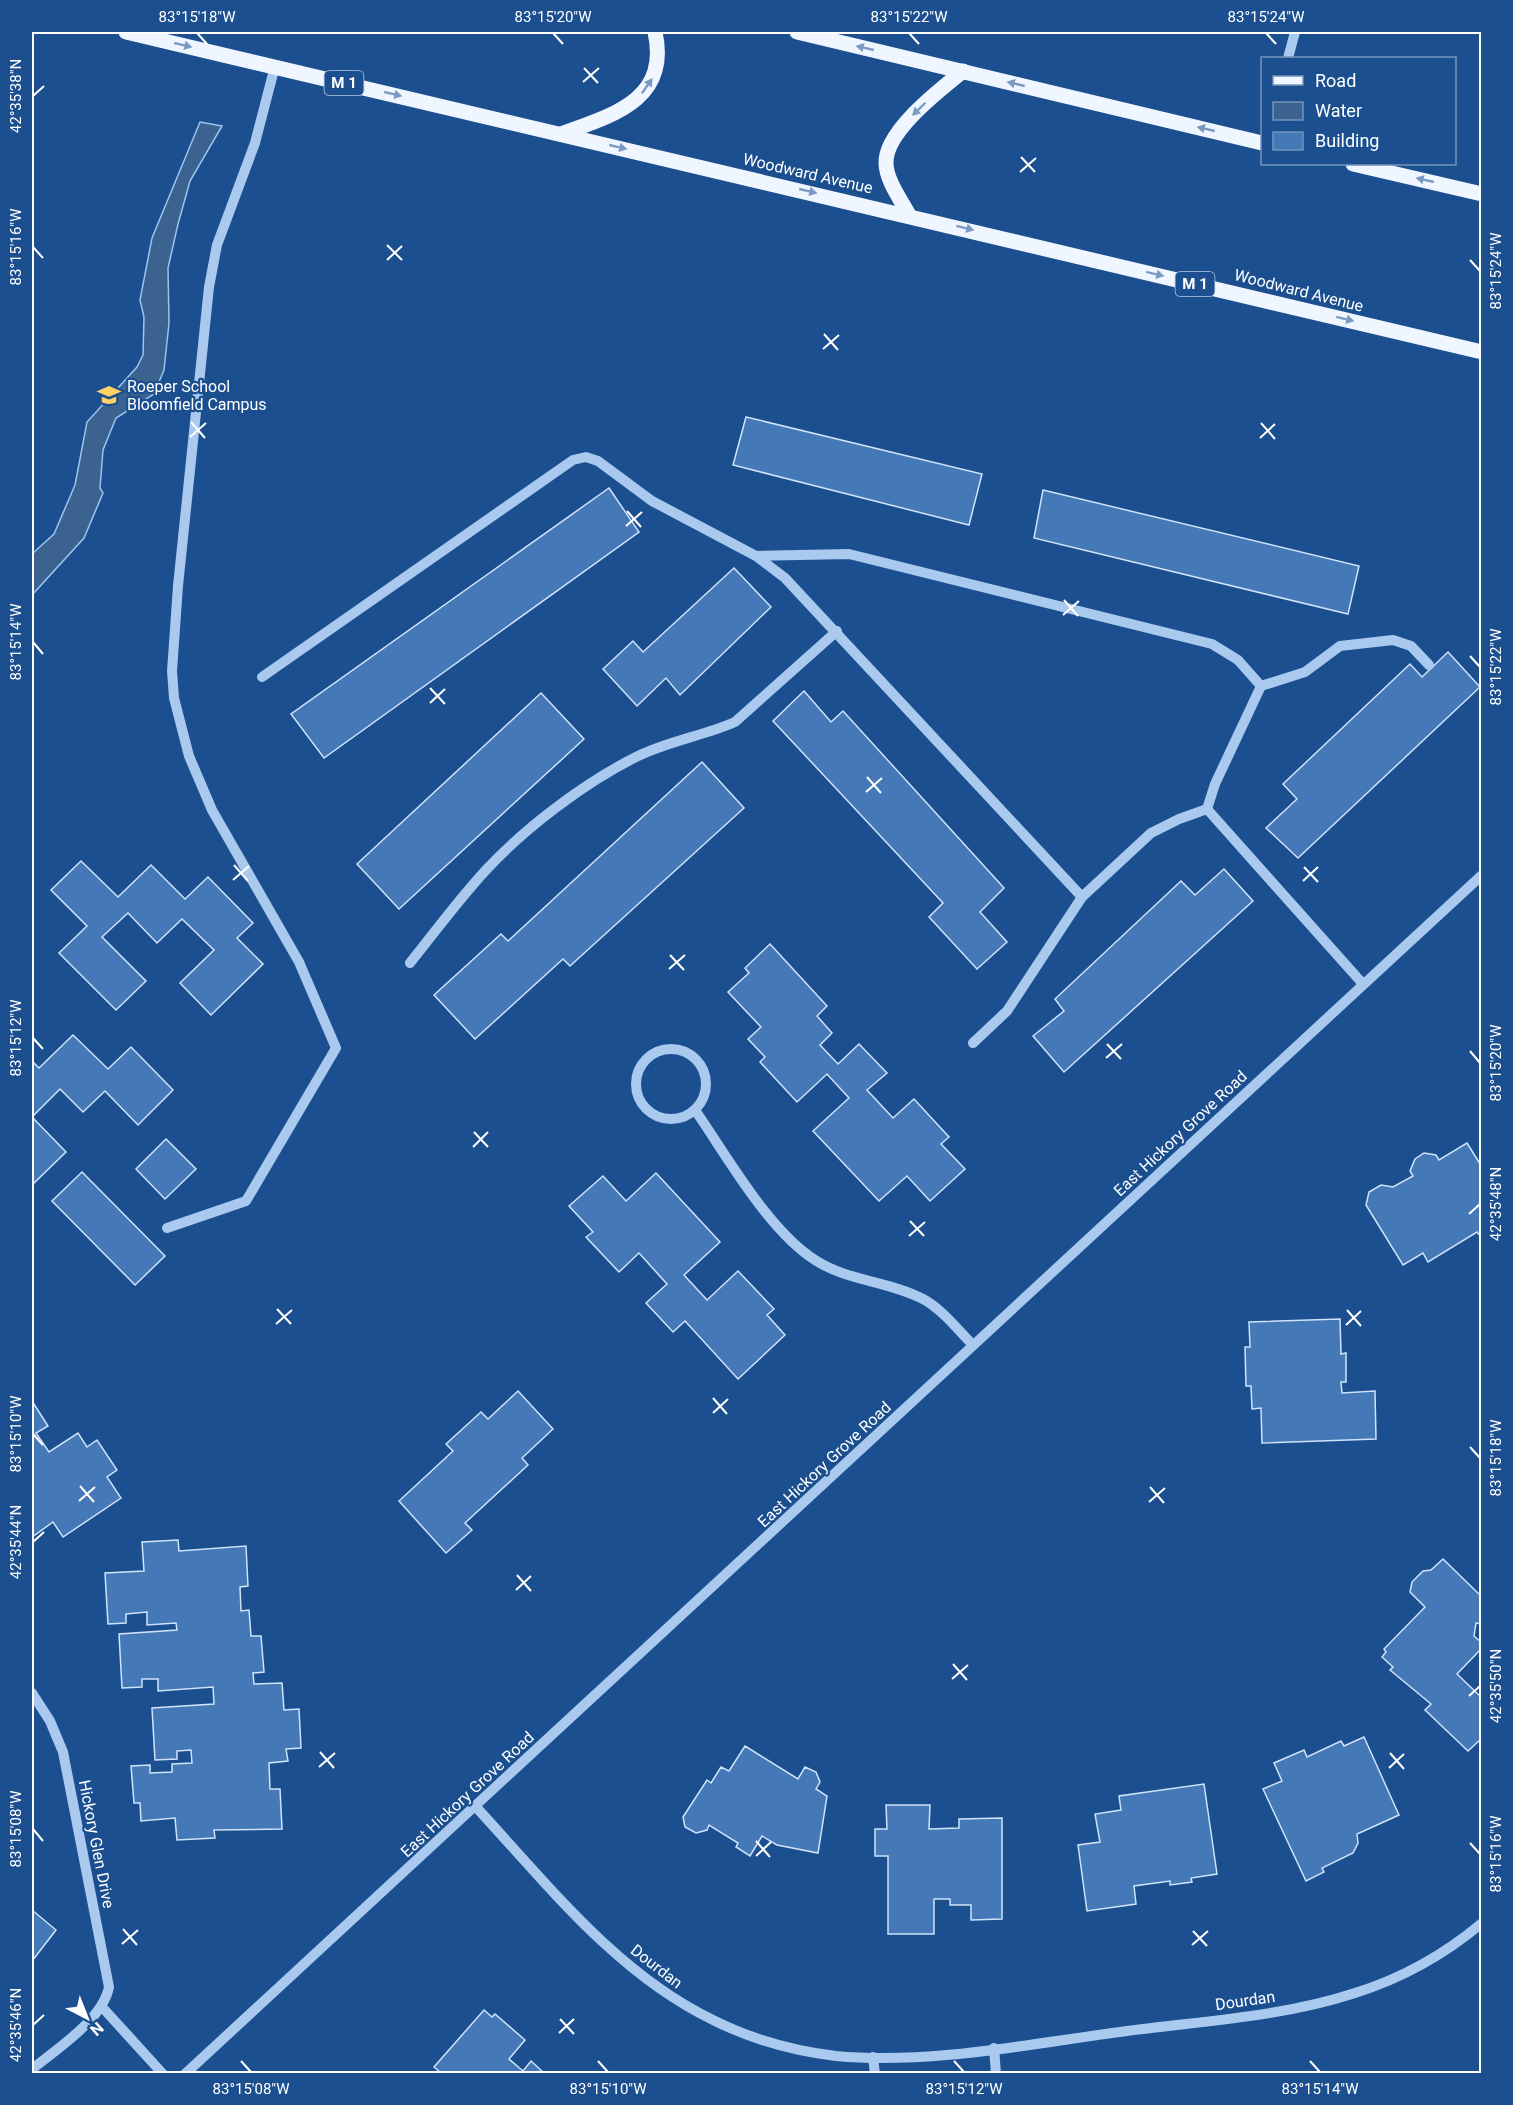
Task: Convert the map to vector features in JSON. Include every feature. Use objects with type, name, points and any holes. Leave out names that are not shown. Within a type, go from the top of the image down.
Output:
[{"type":"main road","name":"Woodward Avenue","points":[[126,32],[1482,352]]},
{"type":"main road","points":[[561,134],[609,116],[628,106],[644,92],[658,63],[659,50],[655,32]]},
{"type":"main road","points":[[796,32],[1261,143]]},
{"type":"main road","points":[[909,215],[894,188],[885,163],[896,135],[916,111],[963,71]]},
{"type":"main road","points":[[1357,165],[1482,194]]},
{"type":"street","points":[[1288,57],[1295,32]]},
{"type":"street","points":[[167,1228],[246,1201],[336,1048],[299,962],[250,881],[208,801],[180,728],[172,671],[179,575],[209,287],[217,245],[255,142],[275,66]]},
{"type":"street","points":[[262,677],[573,460],[586,457],[598,461],[652,501],[756,556],[785,578],[1082,897]]},
{"type":"street","points":[[756,556],[849,554],[1212,644],[1238,660],[1261,686]]},
{"type":"street","points":[[410,963],[486,870],[532,827],[592,783],[636,756],[735,722],[837,632]]},
{"type":"street","points":[[1207,809],[1215,784],[1261,686],[1305,672],[1340,646],[1393,640],[1411,646],[1429,665]]},
{"type":"street","points":[[973,1043],[1007,1011],[1082,897],[1151,833],[1179,819],[1207,809]]},
{"type":"street","points":[[1207,809],[1363,984]]},
{"type":"street","name":"East Hickory Grove Road","points":[[185,2073],[476,1807],[1482,875]]},
{"type":"street","points":[[673,1048],[686,1052],[697,1060],[704,1072],[706,1086],[703,1099],[695,1110],[683,1118],[669,1120],[656,1117],[645,1108],[637,1096],[635,1083],[638,1069],[646,1058],[658,1051],[673,1048]]},
{"type":"street","points":[[695,1110],[772,1220],[796,1247],[817,1262],[838,1271],[922,1298],[934,1306],[973,1346]]},
{"type":"street","name":"Hickory Glen Drive","points":[[32,1693],[56,1734],[68,1770],[108,1977],[107,1997],[102,2007]]},
{"type":"street","name":"Dourdan","points":[[476,1807],[594,1934],[675,2000],[723,2025],[802,2051],[873,2057],[909,2057],[1289,2009],[1356,1993],[1394,1978],[1435,1957],[1482,1923]]},
{"type":"street","points":[[32,2069],[65,2043],[102,2007],[163,2073]]},
{"type":"street","points":[[994,2048],[996,2073]]},
{"type":"street","points":[[873,2057],[875,2073]]},
{"type":"water","points":[[200,122],[222,126],[190,181],[178,224],[168,268],[169,323],[164,370],[154,394],[116,418],[103,450],[100,488],[103,493],[84,538],[32,595],[32,554],[54,534],[75,485],[87,422],[137,367],[143,355],[144,317],[140,300],[152,238]]},
{"type":"building","points":[[746,417],[982,474],[969,525],[733,465]]},
{"type":"building","points":[[609,488],[639,532],[324,758],[291,714]]},
{"type":"building","points":[[1043,490],[1359,566],[1348,614],[1034,538]]},
{"type":"building","points":[[734,568],[771,607],[680,695],[666,678],[637,706],[603,669],[633,641],[643,652]]},
{"type":"building","points":[[1448,652],[1480,687],[1298,858],[1266,828],[1297,799],[1283,784],[1410,664],[1422,677]]},
{"type":"building","points":[[804,691],[831,722],[843,711],[1004,888],[980,912],[1007,942],[977,969],[929,917],[943,903],[773,721]]},
{"type":"building","points":[[541,693],[584,739],[399,909],[357,864]]},
{"type":"building","points":[[702,762],[744,808],[570,966],[563,959],[475,1039],[434,995],[501,934],[508,941]]},
{"type":"building","points":[[81,861],[118,897],[151,865],[185,899],[208,877],[253,923],[237,938],[263,964],[211,1015],[180,983],[214,950],[182,919],[157,943],[128,913],[102,937],[146,981],[116,1010],[59,953],[87,926],[51,890]]},
{"type":"building","points":[[1224,869],[1253,901],[1064,1072],[1033,1036],[1064,1011],[1055,999],[1181,881],[1195,895]]},
{"type":"building","points":[[770,944],[827,1006],[817,1016],[832,1033],[820,1045],[838,1064],[859,1044],[887,1073],[867,1090],[893,1118],[914,1099],[949,1137],[941,1144],[965,1169],[930,1201],[907,1176],[879,1201],[813,1131],[849,1098],[827,1074],[797,1102],[760,1062],[765,1057],[748,1039],[761,1027],[728,992],[749,973],[745,968]]},
{"type":"building","points":[[73,1035],[108,1069],[131,1047],[173,1090],[138,1125],[105,1091],[83,1112],[60,1089],[32,1117],[32,1061],[39,1068]]},
{"type":"building","points":[[32,1117],[66,1152],[34,1183],[32,1180]]},
{"type":"building","points":[[166,1139],[196,1169],[165,1199],[136,1169]]},
{"type":"building","points":[[1467,1143],[1482,1167],[1482,1238],[1477,1232],[1428,1262],[1423,1253],[1403,1265],[1366,1205],[1369,1192],[1381,1185],[1393,1187],[1413,1176],[1410,1171],[1415,1159],[1424,1153],[1436,1155],[1439,1160]]},
{"type":"building","points":[[82,1172],[165,1256],[135,1285],[52,1201]]},
{"type":"building","points":[[656,1173],[720,1242],[684,1275],[707,1300],[738,1271],[774,1309],[767,1315],[785,1335],[738,1379],[685,1321],[673,1332],[646,1303],[667,1284],[639,1253],[619,1272],[586,1237],[593,1232],[569,1206],[603,1176],[626,1201]]},
{"type":"building","points":[[1340,1319],[1341,1354],[1346,1353],[1346,1382],[1341,1382],[1342,1393],[1375,1391],[1376,1439],[1262,1443],[1261,1408],[1252,1409],[1251,1386],[1246,1386],[1245,1347],[1250,1347],[1249,1322]]},
{"type":"building","points":[[518,1391],[553,1429],[522,1458],[528,1465],[465,1523],[472,1530],[446,1553],[399,1501],[453,1451],[446,1444],[481,1412],[488,1419]]},
{"type":"building","points":[[32,1401],[48,1426],[36,1433],[49,1452],[78,1433],[87,1447],[97,1440],[117,1470],[107,1477],[121,1498],[63,1537],[53,1522],[32,1537]]},
{"type":"building","points":[[178,1540],[179,1551],[246,1546],[248,1586],[240,1587],[241,1611],[249,1610],[251,1636],[261,1636],[264,1672],[253,1673],[254,1684],[282,1683],[284,1710],[299,1709],[301,1748],[286,1749],[288,1761],[269,1763],[270,1789],[280,1789],[282,1829],[214,1830],[215,1838],[177,1840],[175,1818],[141,1821],[140,1803],[134,1803],[131,1766],[150,1765],[150,1773],[172,1772],[172,1764],[192,1763],[191,1750],[177,1751],[177,1759],[155,1760],[152,1708],[214,1704],[213,1687],[158,1691],[158,1679],[142,1679],[142,1687],[122,1688],[119,1634],[177,1630],[176,1623],[147,1625],[147,1612],[126,1614],[126,1623],[108,1624],[105,1573],[144,1571],[142,1542]]},
{"type":"building","points":[[1443,1559],[1482,1597],[1482,1624],[1476,1623],[1474,1636],[1482,1643],[1482,1648],[1457,1674],[1482,1698],[1482,1738],[1468,1751],[1425,1710],[1431,1704],[1390,1670],[1393,1667],[1382,1657],[1386,1652],[1384,1649],[1425,1607],[1410,1592],[1412,1582],[1423,1571],[1431,1570]]},
{"type":"building","points":[[1364,1737],[1399,1815],[1357,1834],[1358,1843],[1353,1853],[1322,1868],[1324,1872],[1306,1881],[1263,1789],[1282,1781],[1274,1763],[1304,1750],[1307,1757],[1341,1741],[1344,1746]]},
{"type":"building","points":[[745,1746],[798,1779],[805,1767],[816,1772],[820,1782],[816,1789],[827,1796],[818,1853],[777,1845],[762,1836],[750,1856],[736,1847],[738,1843],[709,1825],[707,1830],[696,1833],[685,1827],[683,1817],[707,1780],[711,1783],[721,1767],[729,1771]]},
{"type":"building","points":[[1204,1784],[1217,1874],[1191,1878],[1192,1882],[1170,1885],[1170,1881],[1134,1886],[1136,1904],[1087,1911],[1078,1845],[1100,1842],[1095,1814],[1121,1810],[1119,1796]]},
{"type":"building","points":[[886,1805],[930,1805],[929,1829],[959,1828],[959,1819],[1002,1818],[1002,1919],[971,1920],[971,1905],[950,1905],[950,1899],[934,1899],[934,1934],[888,1934],[888,1856],[875,1856],[875,1829],[887,1829]]},
{"type":"building","points":[[32,1910],[56,1930],[32,1961]]},
{"type":"building","points":[[484,2010],[492,2017],[495,2014],[525,2040],[509,2059],[523,2071],[531,2061],[545,2074],[439,2074],[440,2072],[434,2067]]},
{"type":"place","name":"Roeper School Bloomfield Campus","points":[[109,395]]}]
